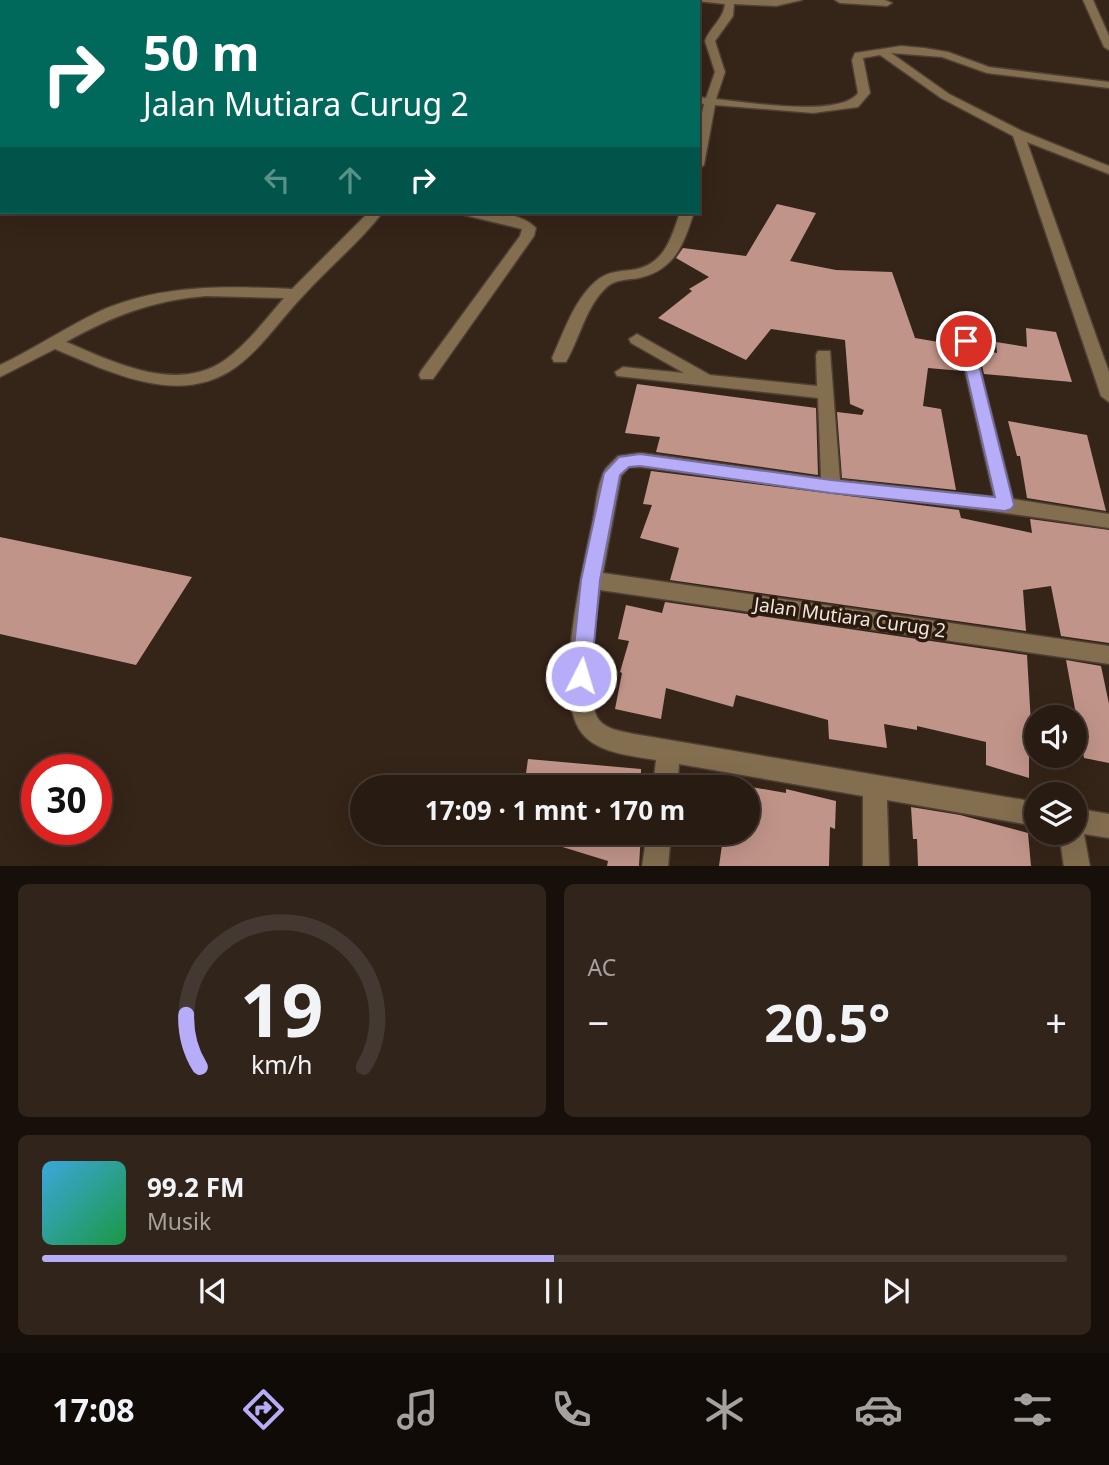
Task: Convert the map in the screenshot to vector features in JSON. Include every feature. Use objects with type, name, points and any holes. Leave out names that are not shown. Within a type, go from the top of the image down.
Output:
[{"type":"street","points":[[700,0],[776,3],[797,0]]},
{"type":"street","points":[[839,0],[887,3]]},
{"type":"street","points":[[1088,0],[1109,47]]},
{"type":"street","points":[[700,144],[704,101],[720,72],[710,41],[713,33],[728,16],[730,2]]},
{"type":"street","points":[[1095,17],[1109,18]]},
{"type":"street","points":[[704,101],[799,109],[849,108],[862,100],[864,94],[857,60],[859,55],[880,51],[944,54],[986,71],[1109,85]]},
{"type":"street","points":[[880,51],[945,96],[1018,134],[1109,170]]},
{"type":"street","points":[[1018,134],[1104,367],[1109,396]]},
{"type":"street","points":[[56,344],[130,374],[163,381],[194,378],[221,370],[248,346],[374,214]]},
{"type":"street","points":[[427,375],[527,236],[529,228],[522,223],[479,214]]},
{"type":"street","points":[[560,358],[587,304],[602,283],[616,276],[655,268],[670,258],[686,214]]},
{"type":"street","points":[[0,372],[119,309],[156,297],[194,290],[296,294]]},
{"type":"street","points":[[637,339],[708,380]]},
{"type":"street","points":[[966,341],[1005,505]]},
{"type":"street","points":[[824,355],[831,486]]},
{"type":"street","points":[[623,372],[826,393]]},
{"type":"street","points":[[1024,812],[605,738],[588,723],[579,699],[591,580],[612,473],[624,461],[640,460],[831,486],[1005,505],[1109,521]]},
{"type":"street","name":"Jalan Mutiara Curug 2","points":[[591,580],[1109,654]]},
{"type":"street","points":[[666,775],[669,751]]},
{"type":"street","points":[[875,786],[876,866]]},
{"type":"street","points":[[1087,822],[1109,826]]},
{"type":"street","points":[[655,866],[658,845]]},
{"type":"street","points":[[1073,845],[1077,866]]},
{"type":"building","points":[[777,204],[816,213],[790,261],[836,270],[892,272],[915,338],[956,345],[962,371],[928,368],[923,406],[941,409],[956,490],[842,478],[837,412],[862,415],[864,410],[850,404],[845,340],[771,329],[746,360],[658,318],[692,291],[689,289],[709,277],[676,258],[683,248],[746,256]]},
{"type":"building","points":[[1026,328],[1056,332],[1072,382],[984,374],[978,349],[997,353],[996,342],[1027,347]]},
{"type":"building","points":[[637,384],[816,408],[818,475],[656,452],[660,437],[625,433]]},
{"type":"building","points":[[1008,421],[1087,435],[1106,511],[1027,498],[1020,456],[1017,456]]},
{"type":"building","points":[[651,471],[959,510],[961,518],[1032,533],[1030,519],[1109,530],[1109,643],[1061,636],[1051,586],[1023,590],[1026,631],[670,580],[679,548],[640,538],[652,505],[643,504]]},
{"type":"building","points":[[0,537],[192,577],[136,665],[0,634]]},
{"type":"building","points":[[665,602],[1027,655],[1030,705],[1024,705],[1024,768],[1029,768],[1029,778],[986,765],[986,742],[917,726],[917,730],[884,724],[887,748],[829,739],[828,720],[736,695],[733,707],[666,688],[661,719],[615,709],[622,673],[620,672],[629,641],[618,639],[626,605],[662,613]]},
{"type":"building","points":[[1066,660],[1101,666],[1109,704],[1109,763],[1087,759],[1087,705],[1074,705]]},
{"type":"building","points":[[528,759],[641,769],[641,775],[526,775]]},
{"type":"building","points":[[760,788],[786,793],[786,789],[836,801],[835,829],[830,827],[829,866],[719,866],[722,845],[760,845]]},
{"type":"building","points":[[911,807],[960,815],[1024,832],[1024,845],[1029,845],[1031,866],[918,866],[917,839],[913,839]]},
{"type":"building","points":[[556,845],[640,845],[639,866],[607,866],[608,861]]},
{"type":"route","points":[[581,676],[591,580],[612,473],[624,461],[640,460],[831,486],[1005,505],[966,341]]}]
